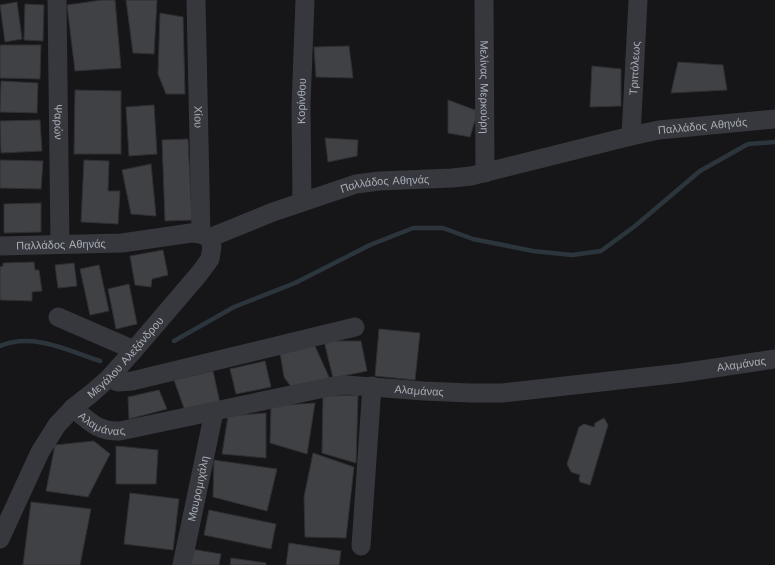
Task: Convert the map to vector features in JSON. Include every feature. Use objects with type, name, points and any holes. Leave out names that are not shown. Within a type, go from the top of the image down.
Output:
[{"type":"street","name":"Ψαρών","points":[[58,0],[60,244]]},
{"type":"street","name":"Χίου","points":[[196,0],[205,236]]},
{"type":"street","name":"Κορίνθου","points":[[302,202],[301,106],[305,0]]},
{"type":"street","name":"Μελίνας Μερκούρη","points":[[484,0],[485,173]]},
{"type":"street","name":"Τριπόλεως","points":[[631,136],[638,0]]},
{"type":"street","name":"Παλλάδος Αθηνάς","points":[[0,246],[122,243],[185,233],[205,236],[341,189],[362,184],[379,181],[452,178],[485,173],[631,136],[676,128],[775,119]]},
{"type":"street","name":"Μεγάλου Αλεξάνδρου","points":[[0,539],[45,443],[57,425],[73,408],[109,378],[207,264],[212,252],[211,243],[205,236]]},
{"type":"street","points":[[58,317],[134,350]]},
{"type":"street","points":[[109,378],[118,382],[132,381],[355,327]]},
{"type":"street","name":"Αλαμάνας","points":[[73,408],[95,426],[113,431],[120,431],[334,386],[372,386],[431,391],[502,392],[681,373],[775,358]]},
{"type":"street","points":[[362,546],[372,386]]},
{"type":"street","name":"Μαυρομιχάλη","points":[[182,565],[214,412]]},
{"type":"building","points":[[102,0],[115,0],[121,68],[75,71],[67,5]]},
{"type":"building","points":[[126,0],[157,0],[154,54],[133,53]]},
{"type":"building","points":[[17,2],[22,39],[5,42],[0,5]]},
{"type":"building","points":[[25,4],[44,5],[43,41],[24,40]]},
{"type":"building","points":[[160,13],[183,17],[185,94],[166,94],[158,74]]},
{"type":"building","points":[[0,45],[41,45],[40,79],[0,78]]},
{"type":"building","points":[[349,46],[353,78],[316,77],[314,47]]},
{"type":"building","points":[[678,62],[723,65],[727,90],[671,93]]},
{"type":"building","points":[[592,66],[621,69],[621,106],[590,107]]},
{"type":"building","points":[[1,81],[38,83],[37,113],[0,112]]},
{"type":"building","points":[[75,90],[121,91],[121,154],[74,154]]},
{"type":"building","points":[[448,100],[478,111],[470,137],[448,133]]},
{"type":"building","points":[[154,105],[157,154],[129,156],[126,107]]},
{"type":"building","points":[[40,120],[42,151],[1,153],[0,121]]},
{"type":"building","points":[[325,138],[358,140],[357,156],[328,162]]},
{"type":"building","points":[[188,139],[192,220],[165,221],[162,140]]},
{"type":"building","points":[[0,160],[43,161],[41,189],[0,188]]},
{"type":"building","points":[[84,160],[109,161],[108,191],[120,191],[118,224],[81,222]]},
{"type":"building","points":[[151,164],[156,216],[131,214],[122,170]]},
{"type":"building","points":[[41,203],[41,232],[4,233],[4,204]]},
{"type":"building","points":[[163,250],[168,275],[152,279],[151,287],[135,285],[130,256]]},
{"type":"building","points":[[34,262],[35,270],[39,270],[42,291],[32,292],[32,301],[0,300],[0,267],[3,266],[3,263]]},
{"type":"building","points":[[74,263],[77,286],[58,288],[55,265]]},
{"type":"building","points":[[99,265],[109,311],[90,315],[80,269]]},
{"type":"building","points":[[129,284],[137,324],[116,329],[108,289]]},
{"type":"building","points":[[379,329],[420,333],[415,380],[375,376]]},
{"type":"building","points":[[324,341],[361,341],[367,371],[333,378]]},
{"type":"building","points":[[314,344],[330,379],[292,388],[284,377],[280,353]]},
{"type":"building","points":[[265,361],[271,387],[236,394],[230,369]]},
{"type":"building","points":[[213,371],[220,403],[186,414],[174,380]]},
{"type":"building","points":[[159,390],[167,409],[129,419],[128,397]]},
{"type":"building","points":[[358,395],[356,463],[322,453],[323,396]]},
{"type":"building","points":[[315,403],[307,454],[270,443],[271,406]]},
{"type":"building","points":[[266,413],[266,458],[222,454],[228,416]]},
{"type":"building","points":[[604,418],[608,425],[590,485],[580,482],[580,475],[571,472],[567,464],[579,427],[584,424],[594,427],[595,423]]},
{"type":"building","points":[[94,441],[110,454],[88,497],[46,491],[55,445]]},
{"type":"building","points":[[116,446],[158,450],[156,484],[116,484]]},
{"type":"building","points":[[313,453],[354,467],[346,538],[305,537],[304,497]]},
{"type":"building","points":[[214,460],[277,469],[267,511],[213,497]]},
{"type":"building","points":[[130,493],[179,499],[173,550],[124,544]]},
{"type":"building","points":[[31,502],[91,509],[80,565],[23,565]]},
{"type":"building","points":[[209,510],[276,524],[271,549],[204,535]]},
{"type":"building","points":[[289,543],[341,551],[339,565],[286,565]]},
{"type":"building","points":[[191,549],[221,554],[219,565],[188,565]]},
{"type":"building","points":[[231,558],[266,563],[266,565],[230,565]]},
{"type":"waterway","points":[[174,341],[234,307],[295,283],[370,245],[413,228],[443,228],[473,239],[533,251],[572,255],[601,251],[635,226],[700,171],[748,144],[775,142]]},
{"type":"waterway","points":[[0,346],[12,342],[38,342],[51,344],[100,361]]}]
